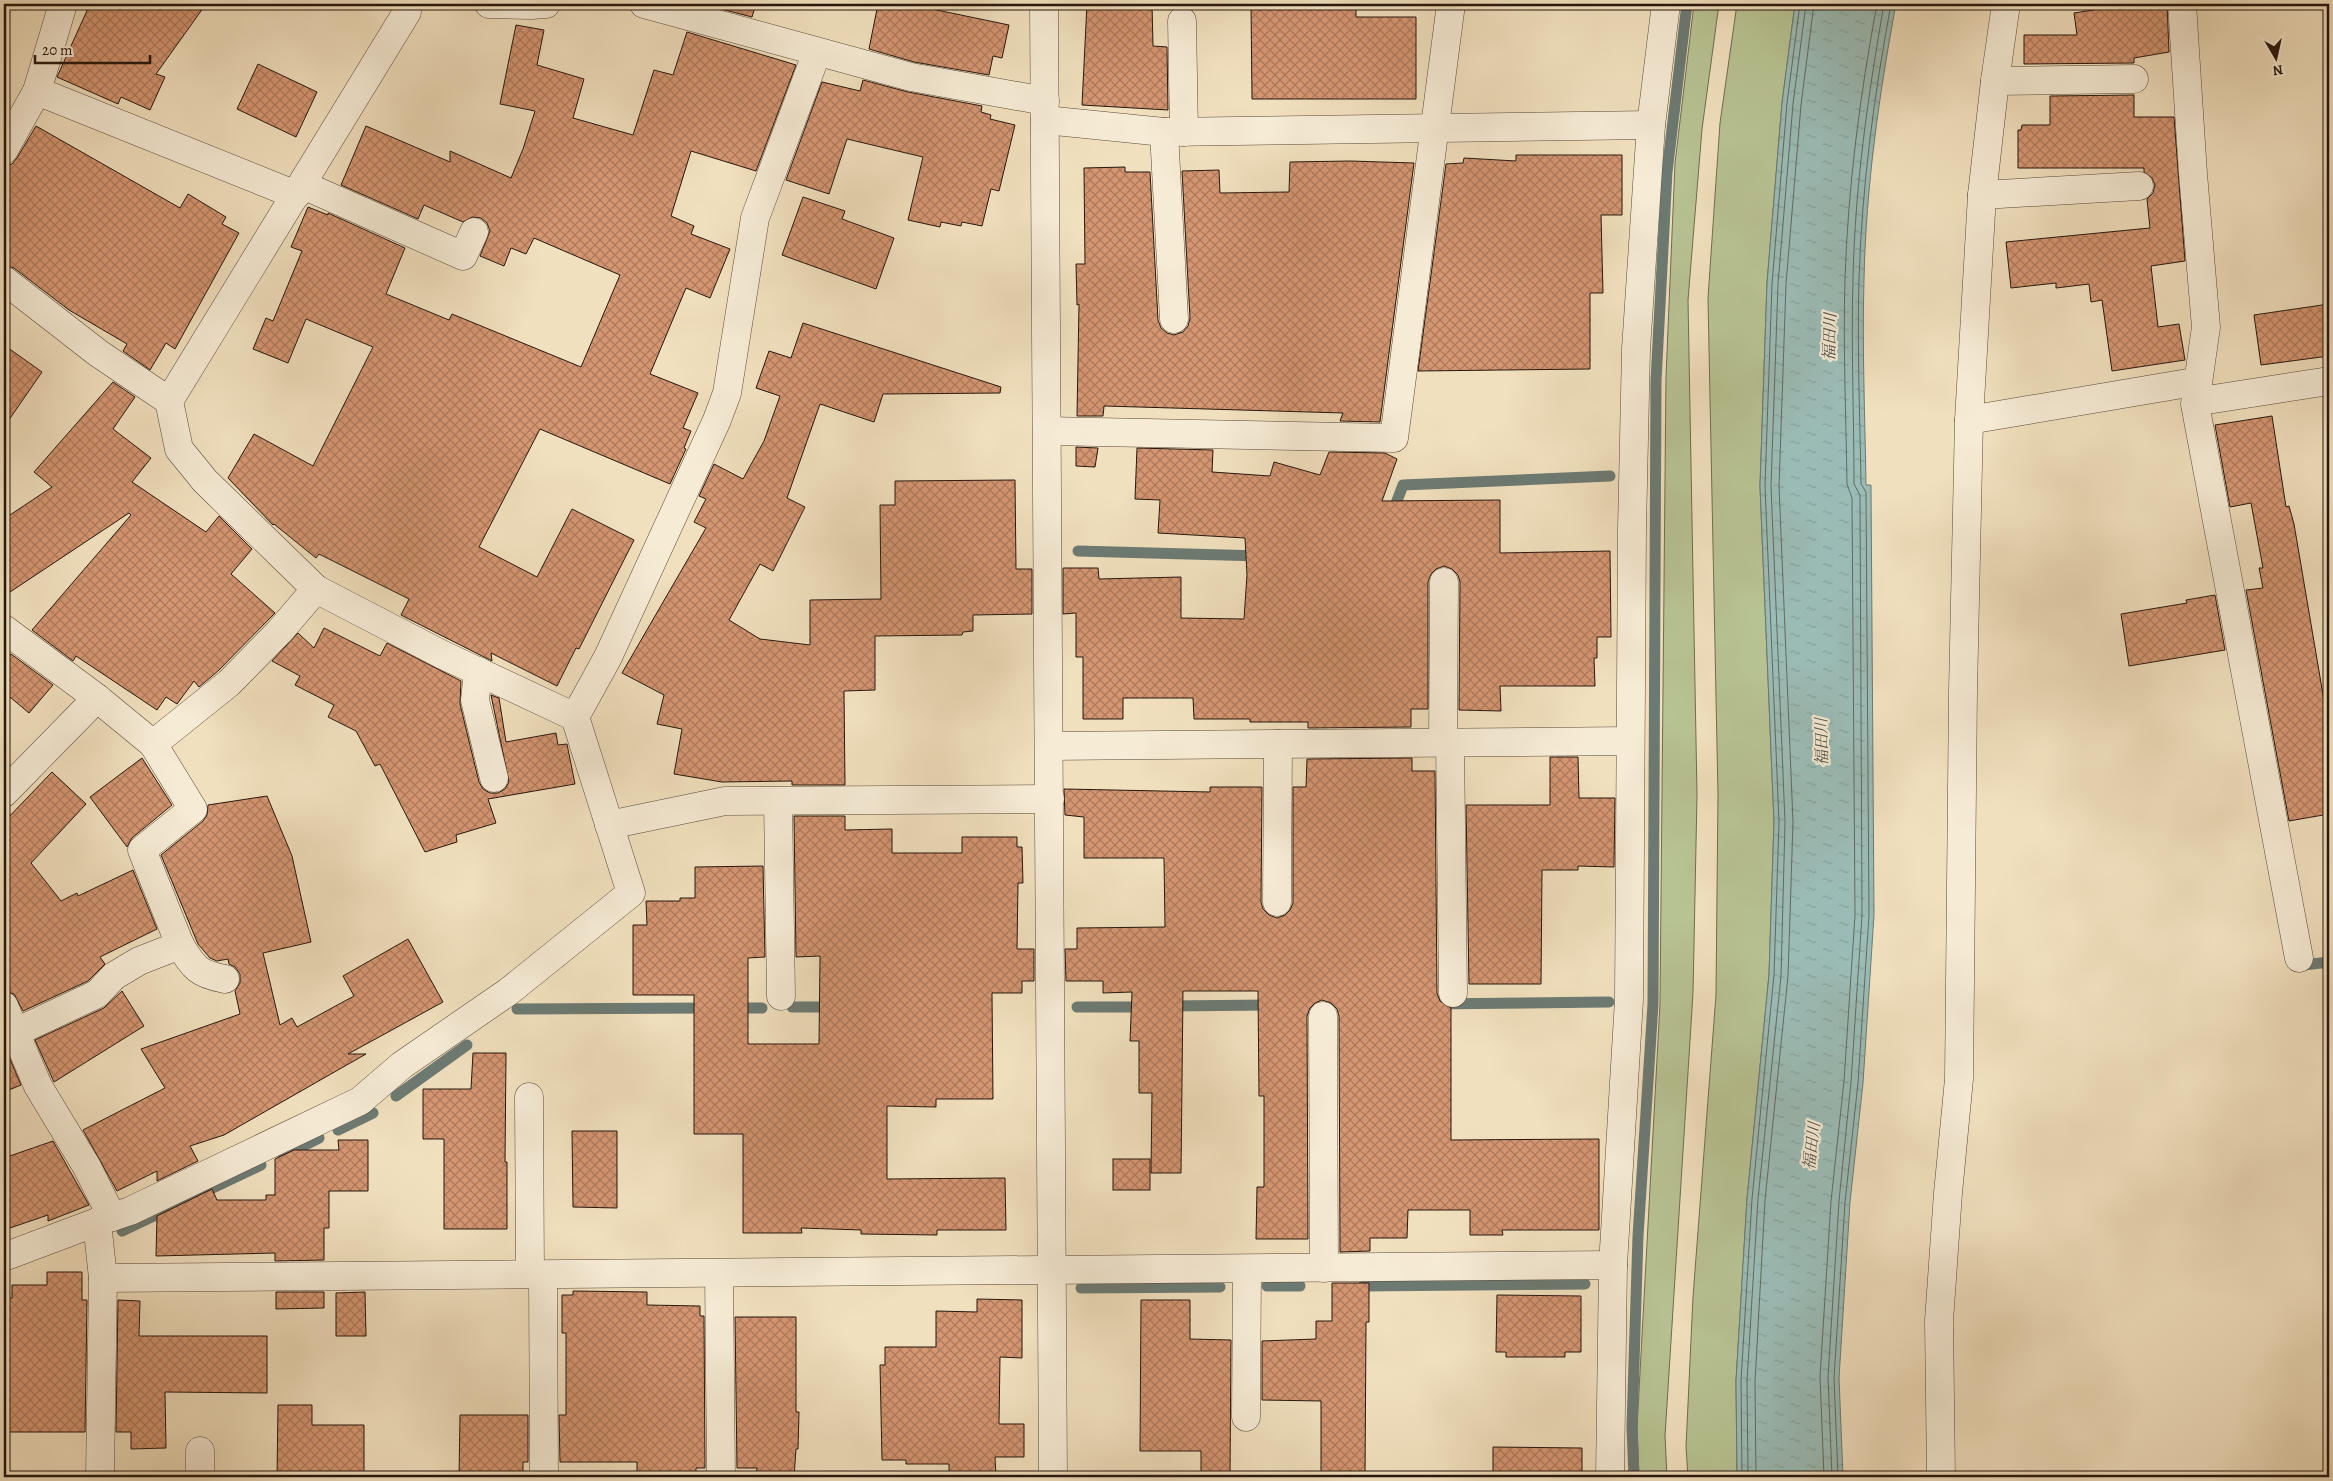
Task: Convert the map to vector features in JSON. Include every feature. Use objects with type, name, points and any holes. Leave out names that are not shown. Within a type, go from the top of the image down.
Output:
[{"type":"street","points":[[4,1257],[130,1211],[360,1101],[402,1065],[508,992],[631,892],[575,717],[478,671],[316,589],[205,481],[179,449],[169,401],[407,12],[407,4]]},
{"type":"street","points":[[489,4],[531,6],[546,4]]},
{"type":"street","points":[[644,4],[911,77],[1045,110],[1174,132],[1651,125]]},
{"type":"street","points":[[1044,4],[1053,1477]]},
{"type":"street","points":[[1047,432],[1394,438],[1451,4]]},
{"type":"street","points":[[1610,1477],[1612,1266],[1629,1000],[1630,741],[1636,348],[1651,125],[1666,4]]},
{"type":"street","points":[[1941,1477],[1939,1321],[1948,1193],[1959,1079],[1963,691],[1969,420],[1982,194],[2006,4]]},
{"type":"street","points":[[2182,4],[2193,174],[2206,327],[2196,391],[2196,413],[2300,958]]},
{"type":"street","points":[[4,150],[37,91],[59,5]]},
{"type":"street","points":[[1174,319],[1174,132],[1182,21]]},
{"type":"street","points":[[575,717],[608,658],[727,393],[755,218],[817,52]]},
{"type":"street","points":[[1995,80],[2134,79]]},
{"type":"street","points":[[37,91],[299,190],[464,256],[474,232]]},
{"type":"street","points":[[1982,194],[2139,186]]},
{"type":"street","points":[[4,280],[98,353],[169,401]]},
{"type":"street","points":[[1969,420],[2188,383],[2207,400],[2329,380]]},
{"type":"street","points":[[1444,582],[1453,993]]},
{"type":"street","points":[[153,744],[229,683],[279,632],[316,589]]},
{"type":"street","points":[[4,629],[97,698],[153,744],[193,810],[142,850],[180,945],[194,968],[209,976],[225,979]]},
{"type":"street","points":[[478,671],[474,700],[494,778]]},
{"type":"street","points":[[4,793],[97,698]]},
{"type":"street","points":[[1049,746],[1630,741]]},
{"type":"street","points":[[1277,902],[1278,744]]},
{"type":"street","points":[[610,824],[725,801],[1050,799]]},
{"type":"street","points":[[778,801],[781,996]]},
{"type":"street","points":[[16,1032],[97,994],[114,976],[139,961],[180,945]]},
{"type":"street","points":[[4,1006],[38,1086],[87,1167],[104,1220],[100,1477]]},
{"type":"street","points":[[1322,1016],[1324,1268]]},
{"type":"street","points":[[529,1097],[544,1477]]},
{"type":"street","points":[[103,1278],[1612,1266]]},
{"type":"street","points":[[1246,1417],[1247,1269]]},
{"type":"street","points":[[719,1273],[721,1477]]},
{"type":"street","points":[[200,1450],[200,1477]]},
{"type":"green space","points":[[1694,4],[1719,4],[1702,129],[1688,300],[1697,795],[1693,993],[1665,1436],[1667,1477],[1639,1477],[1637,1428],[1660,1004],[1666,377],[1675,163]]},
{"type":"green space","points":[[1737,4],[1795,4],[1782,103],[1767,283],[1760,486],[1774,822],[1769,975],[1747,1199],[1736,1381],[1737,1477],[1688,1477],[1686,1447],[1693,1297],[1716,995],[1718,795],[1708,298],[1720,123]]},
{"type":"water","name":"福田川","points":[[1795,4],[1896,4],[1874,141],[1867,210],[1864,279],[1863,357],[1866,485],[1871,485],[1874,915],[1863,1083],[1850,1202],[1839,1378],[1843,1477],[1737,1477],[1736,1381],[1747,1199],[1769,975],[1774,822],[1760,486],[1767,283],[1782,103]]},
{"type":"building","points":[[90,4],[206,4],[156,74],[165,77],[150,110],[121,97],[118,104],[57,77]]},
{"type":"building","points":[[702,4],[756,4],[752,17]]},
{"type":"building","points":[[878,4],[933,4],[932,9],[1009,25],[1002,58],[993,56],[989,75],[914,62],[869,49]]},
{"type":"building","points":[[1087,4],[1152,4],[1153,46],[1167,47],[1168,110],[1082,105]]},
{"type":"building","points":[[1251,4],[1356,4],[1356,17],[1416,17],[1416,99],[1252,99]]},
{"type":"building","points":[[2131,4],[2167,4],[2169,52],[2134,58],[2134,63],[2024,64],[2024,35],[2077,35],[2074,13]]},
{"type":"building","points":[[516,25],[544,30],[537,65],[584,79],[573,118],[633,135],[654,70],[673,75],[687,32],[796,65],[756,171],[691,151],[671,216],[694,226],[691,234],[730,249],[710,298],[686,288],[650,374],[698,393],[683,428],[691,431],[684,448],[686,449],[670,484],[540,429],[479,547],[537,577],[572,509],[634,540],[579,649],[576,648],[557,686],[491,653],[492,661],[401,615],[409,599],[319,554],[316,558],[273,525],[228,478],[254,434],[313,466],[373,347],[306,319],[288,363],[253,349],[266,318],[273,321],[302,251],[291,247],[308,207],[328,215],[328,213],[405,248],[386,294],[449,320],[452,314],[581,367],[620,275],[534,238],[526,254],[511,248],[504,266],[480,256],[490,231],[487,223],[481,218],[472,217],[463,222],[424,205],[418,219],[341,185],[366,126],[450,162],[450,151],[511,178],[523,149],[535,111],[500,104]]},
{"type":"building","points":[[258,64],[317,92],[296,137],[237,109]]},
{"type":"building","points":[[863,80],[908,92],[982,106],[981,112],[991,115],[990,119],[1015,125],[999,191],[991,189],[982,226],[962,222],[961,226],[941,222],[940,227],[908,220],[923,157],[847,139],[829,194],[786,180],[822,82],[860,91]]},
{"type":"building","points":[[2134,95],[2134,117],[2174,117],[2185,261],[2151,266],[2158,327],[2179,324],[2185,360],[2112,371],[2102,300],[2091,302],[2089,284],[2056,288],[2056,283],[2011,288],[2006,242],[2150,228],[2147,199],[2153,193],[2155,185],[2152,178],[2144,172],[2144,168],[2018,168],[2018,130],[2021,130],[2022,125],[2050,125],[2050,96]]},
{"type":"building","points":[[36,126],[180,208],[188,194],[226,217],[222,224],[239,233],[175,349],[166,343],[150,370],[123,351],[127,344],[69,310],[14,268],[4,265],[4,166],[12,164],[17,158]]},
{"type":"building","points":[[1516,155],[1622,155],[1622,215],[1601,215],[1603,293],[1590,293],[1590,369],[1418,371],[1446,164],[1463,163],[1464,158],[1516,161]]},
{"type":"building","points":[[1290,162],[1414,163],[1380,422],[1340,421],[1343,413],[1104,406],[1103,416],[1077,416],[1079,304],[1077,305],[1076,264],[1085,264],[1084,168],[1125,167],[1125,172],[1150,172],[1158,320],[1161,328],[1167,333],[1174,335],[1183,332],[1188,326],[1190,318],[1182,171],[1219,170],[1220,193],[1289,192]]},
{"type":"building","points":[[803,197],[845,211],[842,219],[894,238],[876,289],[782,255]]},
{"type":"building","points":[[2329,304],[2329,356],[2261,365],[2254,315]]},
{"type":"building","points":[[803,323],[1001,387],[1000,393],[883,394],[874,422],[820,404],[787,498],[805,507],[773,571],[760,564],[729,620],[760,639],[810,645],[810,600],[881,599],[880,505],[895,505],[895,481],[1015,480],[1016,569],[1032,569],[1032,614],[973,615],[973,631],[963,632],[962,635],[875,636],[875,690],[844,691],[845,785],[792,785],[792,781],[722,782],[674,774],[682,729],[657,724],[664,695],[622,673],[706,528],[694,522],[706,499],[699,496],[714,464],[743,479],[764,441],[780,396],[756,388],[769,351],[791,358]]},
{"type":"building","points":[[4,345],[42,372],[4,427]]},
{"type":"building","points":[[113,382],[135,397],[113,429],[151,458],[132,482],[206,532],[219,516],[252,549],[231,574],[275,613],[218,671],[199,687],[194,681],[177,704],[166,697],[157,710],[76,656],[73,661],[32,630],[131,515],[129,513],[4,596],[4,519],[52,487],[34,472]]},
{"type":"building","points":[[2272,416],[2286,507],[2289,506],[2294,524],[2329,730],[2329,814],[2289,821],[2246,590],[2263,588],[2259,568],[2263,568],[2251,503],[2230,507],[2215,425]]},
{"type":"building","points":[[1076,447],[1098,448],[1095,467],[1076,466]]},
{"type":"building","points":[[1137,448],[1213,450],[1212,472],[1270,476],[1274,462],[1320,475],[1329,452],[1385,453],[1397,459],[1382,501],[1500,500],[1500,553],[1610,551],[1611,637],[1597,637],[1597,658],[1594,658],[1595,686],[1500,686],[1501,711],[1459,710],[1460,582],[1458,575],[1452,569],[1444,566],[1436,569],[1431,574],[1428,582],[1428,709],[1411,709],[1411,727],[1308,728],[1308,722],[1250,722],[1250,719],[1194,719],[1193,698],[1123,698],[1123,719],[1083,719],[1083,657],[1076,657],[1076,613],[1063,614],[1063,568],[1098,568],[1099,579],[1181,577],[1181,618],[1244,619],[1247,575],[1245,538],[1158,533],[1160,500],[1135,499]]},
{"type":"building","points":[[2215,595],[2225,650],[2129,666],[2121,614],[2187,603],[2186,600]]},
{"type":"building","points":[[324,628],[380,656],[387,643],[461,681],[460,704],[479,782],[483,789],[490,793],[498,793],[505,789],[509,782],[491,695],[499,698],[506,742],[556,733],[558,745],[567,744],[575,784],[488,799],[496,823],[456,835],[457,842],[425,852],[380,764],[375,766],[356,731],[328,717],[334,705],[295,685],[300,676],[272,661],[298,633],[314,648]]},
{"type":"building","points":[[11,654],[53,685],[29,713],[4,692],[4,662]]},
{"type":"building","points":[[1550,757],[1578,757],[1579,798],[1615,798],[1614,867],[1578,866],[1578,870],[1542,870],[1541,984],[1469,984],[1466,805],[1550,805]]},
{"type":"building","points":[[142,758],[172,805],[132,838],[127,847],[90,797]]},
{"type":"building","points":[[1412,758],[1412,771],[1435,771],[1437,993],[1440,1001],[1451,1008],[1451,1140],[1599,1139],[1599,1230],[1502,1230],[1503,1235],[1470,1235],[1470,1210],[1408,1210],[1407,1238],[1370,1238],[1370,1251],[1340,1252],[1339,1016],[1337,1009],[1331,1003],[1322,1000],[1310,1008],[1307,1016],[1308,1239],[1256,1239],[1257,1187],[1264,1187],[1264,1096],[1259,1096],[1258,991],[1183,991],[1181,1173],[1151,1173],[1152,1093],[1139,1093],[1139,1041],[1130,1041],[1132,992],[1103,993],[1103,981],[1066,981],[1065,949],[1077,949],[1077,928],[1165,927],[1164,858],[1084,858],[1084,817],[1065,815],[1064,789],[1210,792],[1210,787],[1262,787],[1261,902],[1263,909],[1269,915],[1277,918],[1285,915],[1293,903],[1293,787],[1306,787],[1307,759]]},
{"type":"building","points":[[52,772],[86,804],[31,863],[61,901],[77,893],[78,896],[133,870],[157,929],[100,957],[105,964],[88,981],[23,1011],[14,994],[4,991],[4,822]]},
{"type":"building","points":[[267,796],[292,856],[311,942],[263,953],[280,1025],[292,1018],[297,1027],[354,996],[343,976],[408,939],[443,1002],[348,1054],[366,1054],[224,1135],[190,1146],[198,1161],[157,1181],[157,1171],[117,1191],[83,1130],[165,1088],[141,1049],[240,1014],[235,991],[240,983],[240,974],[235,967],[229,964],[228,959],[217,961],[210,958],[198,944],[161,855],[203,821],[207,815],[208,805]]},
{"type":"building","points":[[794,816],[845,816],[845,830],[892,829],[892,853],[962,853],[962,837],[1017,837],[1017,847],[1022,847],[1023,883],[1018,883],[1017,949],[1034,949],[1034,981],[1022,981],[1022,993],[992,993],[993,1099],[936,1099],[936,1107],[887,1106],[887,1179],[1005,1178],[1006,1230],[937,1230],[937,1235],[861,1234],[861,1230],[801,1228],[802,1233],[743,1233],[743,1134],[694,1134],[694,995],[633,995],[633,925],[647,925],[646,901],[680,901],[680,898],[695,898],[695,867],[763,866],[765,957],[748,958],[748,1044],[819,1044],[820,956],[796,957]]},
{"type":"building","points":[[122,991],[144,1026],[54,1082],[35,1040],[104,1008]]},
{"type":"building","points":[[4,1045],[21,1085],[4,1092]]},
{"type":"building","points":[[473,1053],[506,1053],[505,1162],[507,1162],[507,1229],[444,1229],[444,1139],[423,1139],[423,1089],[471,1089]]},
{"type":"building","points":[[572,1131],[617,1131],[617,1208],[573,1207]]},
{"type":"building","points":[[338,1140],[368,1140],[368,1191],[329,1191],[329,1228],[324,1228],[324,1260],[275,1261],[275,1253],[156,1256],[157,1216],[212,1189],[217,1200],[266,1200],[266,1195],[275,1195],[275,1159],[294,1150],[339,1150]]},
{"type":"building","points":[[53,1141],[89,1205],[48,1221],[48,1215],[4,1230],[4,1158]]},
{"type":"building","points":[[1113,1159],[1150,1159],[1150,1190],[1113,1190]]},
{"type":"building","points":[[47,1272],[82,1272],[82,1300],[87,1300],[85,1432],[4,1432],[4,1298],[12,1298],[12,1285],[47,1285]]},
{"type":"building","points":[[1332,1283],[1369,1283],[1369,1322],[1366,1322],[1365,1477],[1321,1477],[1321,1401],[1262,1400],[1262,1341],[1316,1339],[1316,1321],[1332,1321]]},
{"type":"building","points":[[573,1291],[647,1292],[647,1305],[700,1306],[700,1316],[704,1316],[705,1468],[696,1468],[696,1477],[637,1477],[637,1462],[560,1462],[559,1415],[566,1415],[566,1333],[562,1333],[562,1295],[573,1295]]},
{"type":"building","points":[[276,1292],[324,1292],[324,1308],[276,1309]]},
{"type":"building","points":[[365,1292],[366,1336],[336,1336],[336,1293]]},
{"type":"building","points":[[1497,1295],[1581,1296],[1581,1352],[1565,1352],[1565,1357],[1506,1357],[1506,1352],[1496,1352]]},
{"type":"building","points":[[977,1299],[1022,1300],[1022,1358],[1000,1357],[999,1424],[1024,1424],[1024,1457],[995,1457],[996,1477],[949,1477],[949,1464],[906,1464],[906,1460],[882,1460],[880,1365],[885,1365],[885,1347],[936,1347],[936,1311],[977,1312]]},
{"type":"building","points":[[118,1300],[140,1301],[139,1336],[267,1336],[267,1393],[165,1392],[166,1448],[131,1449],[131,1432],[116,1432]]},
{"type":"building","points":[[1141,1300],[1190,1300],[1190,1339],[1231,1340],[1230,1477],[1201,1477],[1201,1451],[1140,1451]]},
{"type":"building","points":[[735,1317],[796,1317],[796,1412],[799,1412],[798,1449],[796,1449],[794,1477],[756,1477],[757,1468],[737,1468]]},
{"type":"building","points":[[278,1405],[312,1405],[312,1425],[364,1425],[364,1477],[277,1477]]},
{"type":"building","points":[[460,1415],[528,1415],[528,1462],[523,1462],[523,1477],[459,1477]]},
{"type":"building","points":[[1493,1447],[1582,1448],[1582,1477],[1493,1477]]},
{"type":"waterway","points":[[1634,1477],[1632,1427],[1638,1236],[1653,1004],[1656,381],[1667,172],[1687,4]]},
{"type":"waterway","points":[[1392,514],[1403,485],[1610,476]]},
{"type":"waterway","points":[[1078,551],[1261,556]]},
{"type":"waterway","points":[[2304,965],[2329,962]]},
{"type":"waterway","points":[[1428,1004],[1609,1002]]},
{"type":"waterway","points":[[1168,1006],[1272,1005]]},
{"type":"waterway","points":[[792,1007],[833,1007]]},
{"type":"waterway","points":[[1077,1007],[1145,1007]]},
{"type":"waterway","points":[[517,1009],[708,1008]]},
{"type":"waterway","points":[[734,1008],[762,1008]]},
{"type":"waterway","points":[[396,1096],[467,1045]]},
{"type":"waterway","points":[[338,1130],[373,1113]]},
{"type":"waterway","points":[[283,1156],[319,1138]]},
{"type":"waterway","points":[[122,1231],[261,1165]]},
{"type":"waterway","points":[[1363,1286],[1585,1284]]},
{"type":"waterway","points":[[1267,1286],[1300,1286]]},
{"type":"waterway","points":[[1081,1288],[1220,1287]]}]
